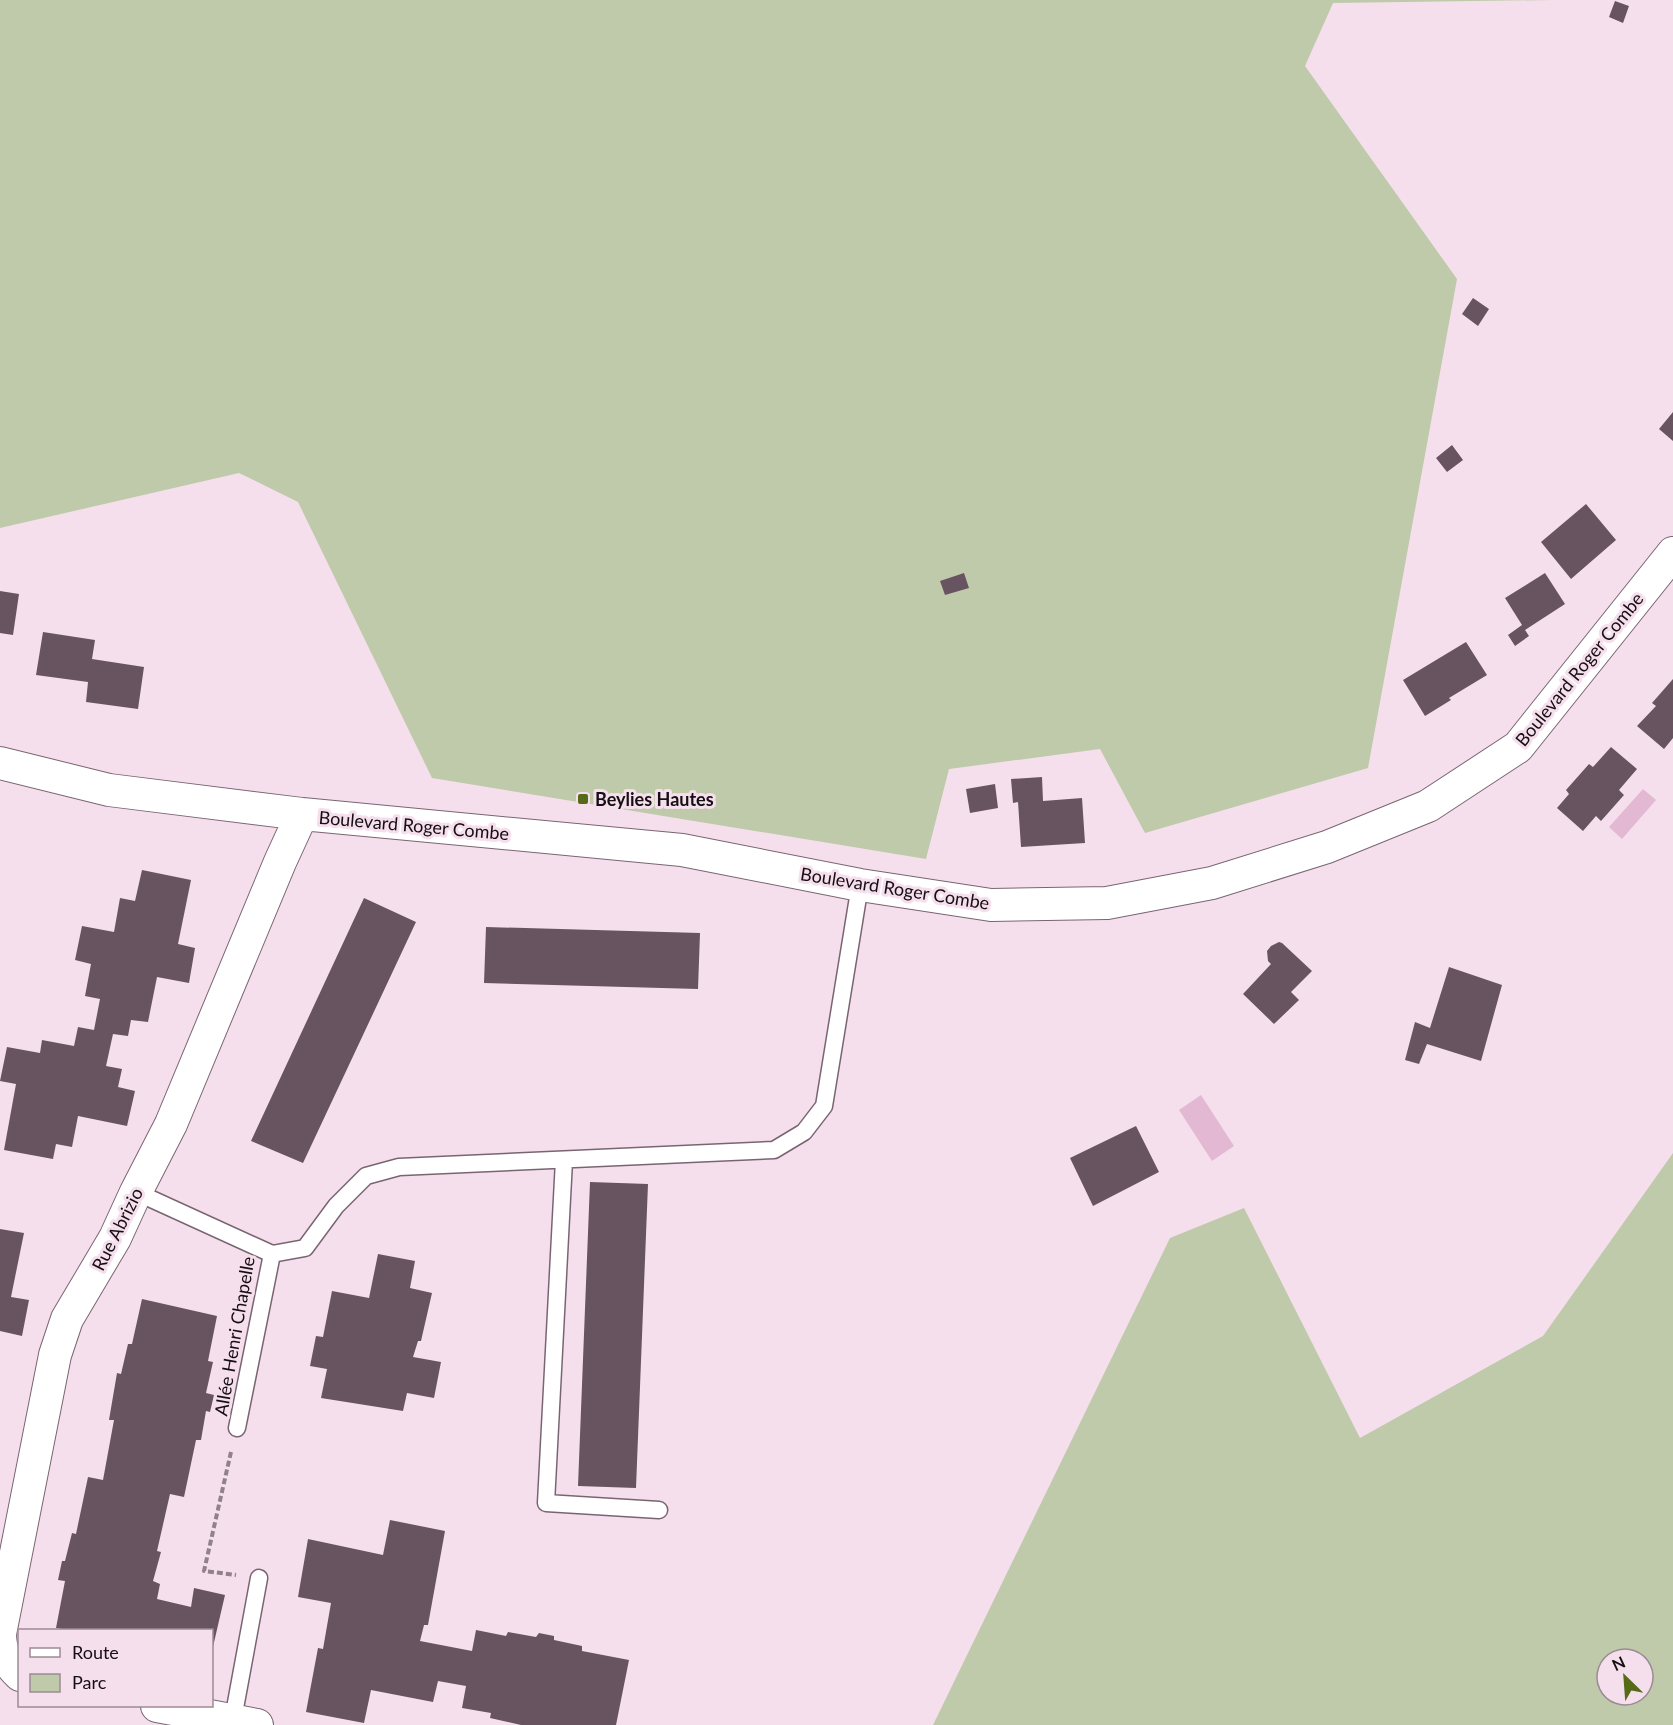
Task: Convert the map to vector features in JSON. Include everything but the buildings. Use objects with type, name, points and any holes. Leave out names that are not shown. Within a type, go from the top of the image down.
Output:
[{"type":"street","name":"Boulevard Roger Combe","points":[[0,763],[109,790],[302,814],[682,850],[860,885],[991,905],[1107,903],[1212,883],[1327,847],[1428,806],[1518,747],[1673,553]]},
{"type":"street","name":"Rue Abrizio","points":[[13,1668],[0,1647],[0,1634],[55,1355],[67,1318],[115,1238],[171,1124],[302,814]]},
{"type":"street","points":[[162,1707],[245,1722]]},
{"type":"lane","points":[[273,1254],[305,1248],[336,1206],[366,1176],[399,1167],[774,1149],[804,1132],[824,1106],[860,885]]},
{"type":"lane","points":[[564,1160],[546,1503],[658,1510]]},
{"type":"lane","name":"Allée Henri Chapelle","points":[[136,1192],[273,1254],[237,1428]]},
{"type":"lane","points":[[245,1722],[259,1578]]},
{"type":"path","points":[[237,1428],[204,1570],[259,1578]]},
{"type":"green space","points":[[0,0],[1553,0],[1333,3],[1305,66],[1457,279],[1368,768],[1145,833],[1100,749],[949,769],[926,859],[432,778],[298,502],[239,473],[0,528]]},
{"type":"green space","points":[[1673,1153],[1673,1725],[933,1725],[1170,1238],[1244,1208],[1360,1438],[1543,1336]]},
{"type":"shaded area","points":[[1643,789],[1656,800],[1622,839],[1609,827]]},
{"type":"shaded area","points":[[1201,1095],[1234,1146],[1212,1161],[1179,1110]]},
{"type":"place","name":"Beylies Hautes","points":[[583,799]]}]
